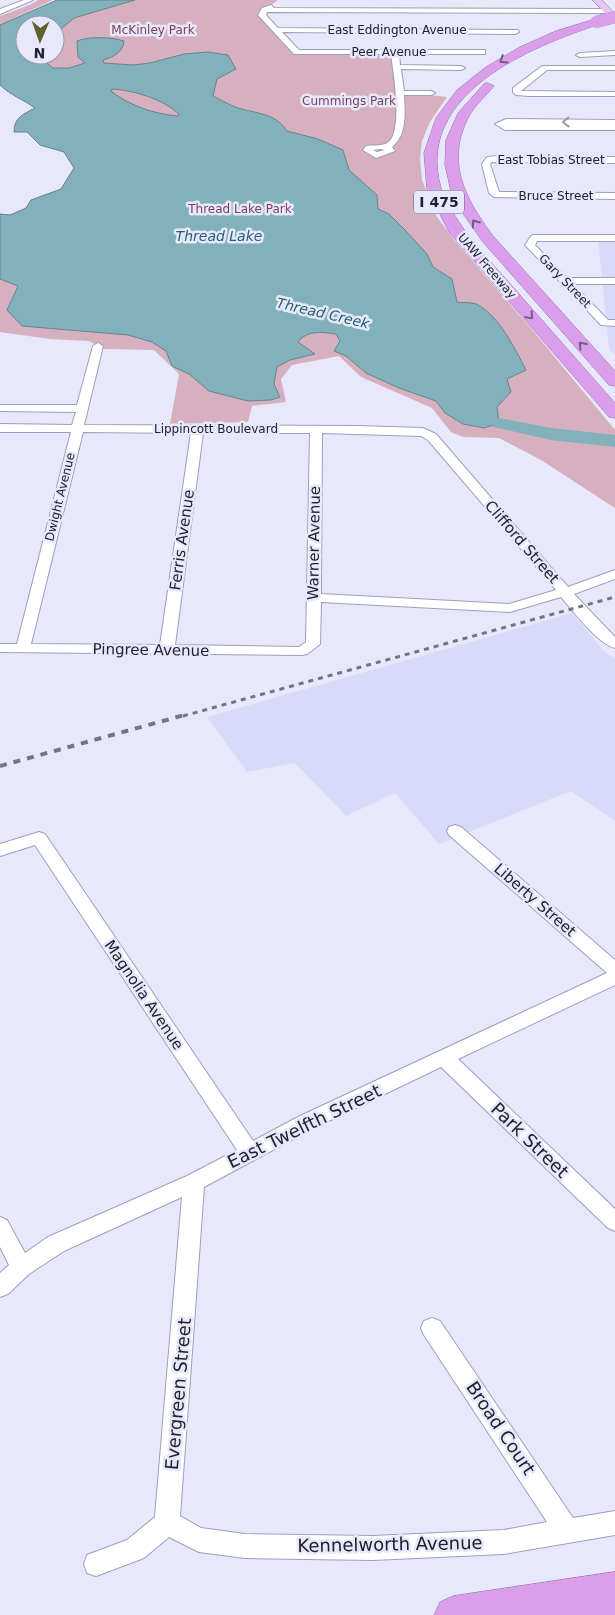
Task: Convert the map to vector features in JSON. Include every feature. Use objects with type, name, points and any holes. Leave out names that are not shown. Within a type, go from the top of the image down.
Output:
[{"type":"highway","name":"UAW Freeway","points":[[612,16],[604,24],[531,56],[483,90],[473,100],[459,121],[452,147],[451,161],[453,177],[462,202],[478,229],[615,381]]},
{"type":"highway","name":"UAW Freeway","points":[[604,24],[558,34],[519,51],[490,68],[467,86],[450,104],[438,122],[431,144],[430,168],[439,202],[454,229],[615,413]]},
{"type":"highway","points":[[453,1615],[615,1590]]},
{"type":"highway","points":[[555,1615],[615,1611]]},
{"type":"main road","points":[[597,0],[612,16]]},
{"type":"street","points":[[0,12],[30,0]]},
{"type":"street","points":[[452,0],[462,52]]},
{"type":"street","points":[[277,3],[265,10],[262,15],[278,30]]},
{"type":"street","points":[[265,10],[455,10],[612,16]]},
{"type":"street","name":"East Eddington Avenue","points":[[278,30],[516,32]]},
{"type":"street","name":"Peer Avenue","points":[[278,30],[296,52],[482,52]]},
{"type":"street","points":[[388,147],[394,143],[401,128],[395,53]]},
{"type":"street","points":[[580,55],[615,53]]},
{"type":"street","points":[[396,67],[460,68]]},
{"type":"street","points":[[615,68],[545,68],[516,90],[519,93],[615,94]]},
{"type":"street","points":[[399,93],[431,93]]},
{"type":"street","points":[[615,123],[588,125],[505,127],[500,124],[506,122],[588,125],[615,127]]},
{"type":"street","name":"East Tobias Street","points":[[497,195],[494,193],[486,164],[487,161],[498,159],[615,160]]},
{"type":"street","name":"Bruce Street","points":[[497,195],[615,196]]},
{"type":"street","name":"Gary Street","points":[[610,323],[530,245],[534,238],[615,238]]},
{"type":"street","points":[[565,281],[615,281]]},
{"type":"street","name":"Dwight Avenue","points":[[23,648],[98,346]]},
{"type":"street","points":[[0,408],[82,409]]},
{"type":"street","name":"Lippincott Boulevard","points":[[0,428],[395,430],[422,432],[432,437]]},
{"type":"street","name":"Ferris Avenue","points":[[167,650],[197,430]]},
{"type":"street","name":"Warner Avenue","points":[[302,651],[313,644],[316,430]]},
{"type":"street","name":"Clifford Street","points":[[432,437],[599,630],[615,644]]},
{"type":"street","points":[[314,598],[510,608],[536,599],[566,592],[615,574]]},
{"type":"street","name":"Pingree Avenue","points":[[0,648],[302,651]]},
{"type":"street","name":"Liberty Street","points":[[454,830],[615,970]]},
{"type":"street","name":"Magnolia Avenue","points":[[0,850],[38,838],[250,1153]]},
{"type":"street","name":"East Twelfth Street","points":[[0,1287],[21,1267],[56,1244],[194,1182],[306,1123],[615,977]]},
{"type":"street","name":"Park Street","points":[[444,1058],[615,1222]]},
{"type":"street","name":"Evergreen Street","points":[[167,1523],[194,1182]]},
{"type":"street","points":[[0,1226],[21,1267]]},
{"type":"street","name":"Broad Court","points":[[432,1328],[567,1530]]},
{"type":"street","points":[[96,1564],[135,1549],[167,1523]]},
{"type":"street","name":"Kennelworth Avenue","points":[[167,1523],[200,1540],[236,1545],[373,1548],[504,1542],[615,1523]]},
{"type":"shaded area","points":[[598,240],[615,240],[615,355],[609,349]]},
{"type":"shaded area","points":[[572,613],[604,651],[615,658],[615,821],[571,791],[439,844],[395,793],[346,816],[295,763],[247,772],[207,717]]},
{"type":"green space","name":"Thread Lake","points":[[38,0],[53,0],[20,15],[15,15],[15,17],[3,23],[15,18],[15,65],[65,65],[65,15],[22,15],[57,0],[278,0],[259,14],[293,53],[392,54],[395,91],[434,92],[429,95],[447,97],[430,122],[422,141],[420,159],[422,180],[437,217],[615,430],[615,508],[541,460],[499,438],[463,437],[451,432],[432,408],[361,377],[339,356],[292,365],[281,379],[286,402],[252,406],[248,422],[170,424],[179,374],[154,350],[104,349],[89,341],[50,339],[0,332],[0,214],[10,215],[26,208],[31,200],[61,189],[74,168],[64,152],[40,145],[27,132],[14,132],[17,120],[35,108],[0,85],[0,16],[30,5]]},
{"type":"water","name":"Thread Lake","points":[[57,0],[135,0],[74,18],[65,26],[65,15],[23,15]]},
{"type":"water","name":"Thread Lake","points":[[15,18],[15,65],[49,65],[53,68],[69,68],[85,63],[78,57],[77,41],[88,38],[124,41],[120,51],[114,56],[103,60],[104,63],[133,65],[150,63],[184,54],[208,52],[228,55],[236,69],[217,79],[213,96],[235,107],[273,118],[283,125],[287,131],[318,139],[343,150],[349,170],[377,195],[378,209],[389,214],[405,230],[427,254],[433,267],[452,279],[457,302],[476,304],[499,324],[526,370],[507,379],[511,392],[497,407],[499,423],[484,428],[463,424],[445,413],[436,401],[399,388],[366,373],[346,356],[334,351],[340,341],[336,334],[315,333],[302,338],[298,342],[315,354],[290,360],[277,367],[274,384],[280,397],[271,400],[248,401],[209,391],[189,374],[172,366],[166,351],[152,342],[128,335],[22,326],[7,310],[18,286],[0,279],[0,214],[10,215],[26,208],[31,200],[61,189],[74,168],[64,152],[40,145],[27,132],[14,132],[18,119],[35,108],[0,85],[0,25]],"holes":[[[111,90],[122,90],[140,94],[165,104],[179,114],[178,116],[143,108],[127,101]]]},
{"type":"waterway","name":"Thread Creek","points":[[499,423],[551,434],[615,441]]},
{"type":"railway","points":[[183,716],[615,597]]},
{"type":"railway","points":[[0,766],[188,714]]},
{"type":"park label","name":"McKinley Park","points":[[153,30]]},
{"type":"park label","name":"Cummings Park","points":[[349,101]]},
{"type":"park label","name":"Thread Lake Park","points":[[240,209]]}]
